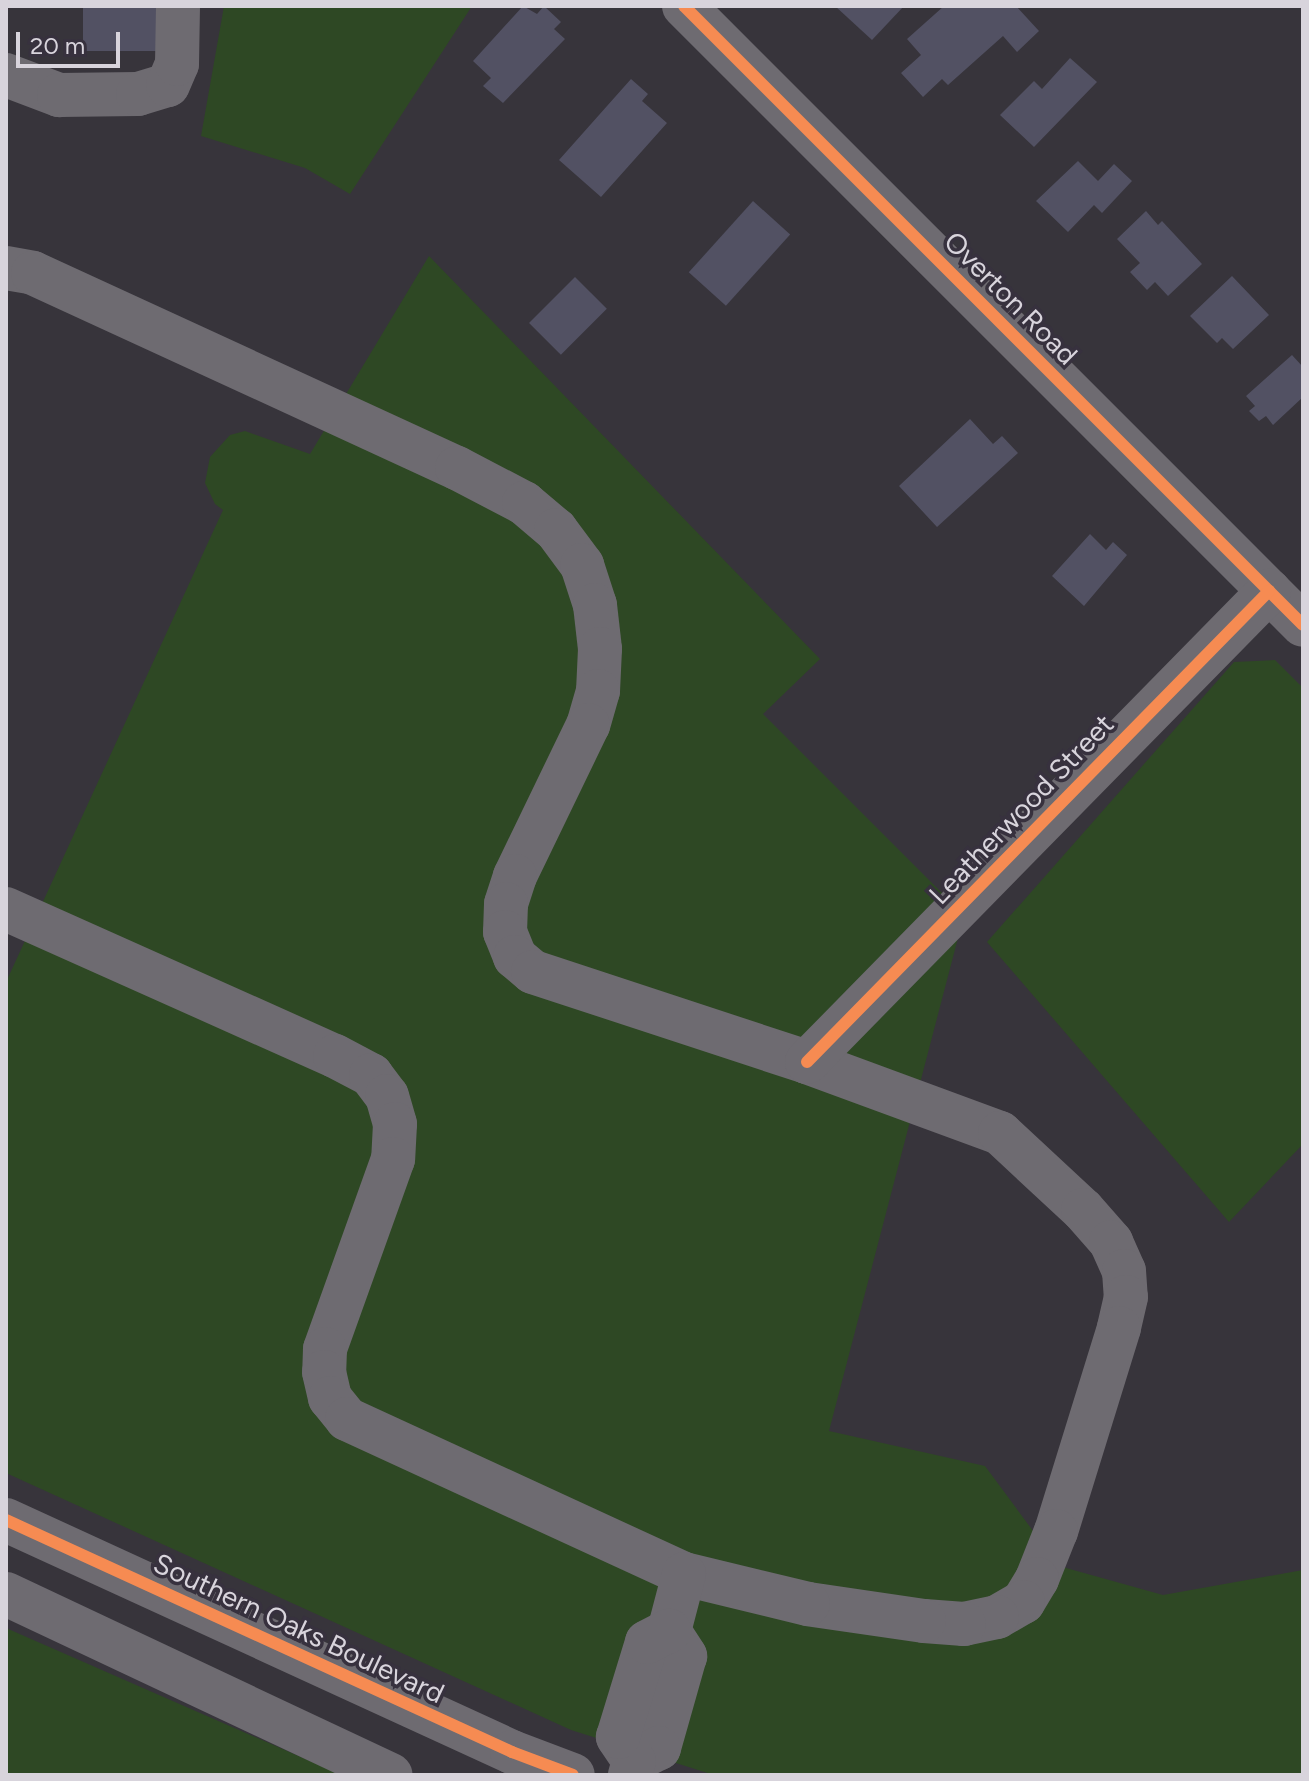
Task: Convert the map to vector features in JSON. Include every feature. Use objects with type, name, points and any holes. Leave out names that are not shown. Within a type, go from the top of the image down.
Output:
[{"type":"street","points":[[6,75],[59,95],[138,94],[168,85],[177,64],[178,6]]},
{"type":"street","name":"Overton Road","points":[[684,6],[1303,625]]},
{"type":"street","points":[[6,268],[33,273],[457,468],[524,503],[556,530],[582,565],[595,605],[600,649],[598,691],[588,725],[510,890],[505,932],[515,957],[533,972],[807,1062],[1000,1133],[1083,1210],[1111,1242],[1124,1271],[1126,1297],[1119,1328],[1037,1579],[1023,1602],[997,1617],[964,1624],[808,1604],[684,1574],[347,1419],[330,1398],[324,1372],[325,1349],[393,1159],[395,1124],[387,1096],[371,1075],[6,909]]},
{"type":"street","name":"Leatherwood Street","points":[[807,1062],[1269,591]]},
{"type":"street","name":"Southern Oaks Boulevard","points":[[6,1520],[512,1752],[573,1775]]},
{"type":"street","points":[[632,1768],[618,1737],[647,1642],[669,1631],[684,1574]]},
{"type":"street","points":[[6,1594],[391,1775]]},
{"type":"green space","points":[[224,6],[472,6],[350,194],[305,168],[201,136]]},
{"type":"green space","points":[[429,256],[820,659],[763,714],[964,915],[829,1431],[985,1466],[1059,1566],[1163,1595],[1303,1570],[1303,1775],[714,1775],[571,1730],[6,1473],[6,982],[223,510],[215,504],[205,483],[210,457],[230,435],[245,431],[310,454]]},
{"type":"green space","points":[[1275,660],[1303,688],[1303,1144],[1229,1222],[987,942],[1234,662]]},
{"type":"green space","points":[[6,1628],[342,1775],[6,1775]]},
{"type":"building","points":[[83,6],[163,6],[163,51],[83,51]]},
{"type":"building","points":[[523,6],[537,14],[544,6],[561,22],[554,29],[565,39],[503,103],[483,86],[491,78],[473,61]]},
{"type":"building","points":[[835,6],[904,6],[872,40]]},
{"type":"building","points":[[944,6],[1016,6],[1039,31],[1017,52],[1003,36],[948,85],[942,79],[923,97],[901,73],[921,55],[907,39]]},
{"type":"building","points":[[1070,58],[1097,82],[1034,147],[1000,115],[1034,81],[1042,89]]},
{"type":"building","points":[[631,79],[648,94],[642,101],[667,123],[601,197],[559,160]]},
{"type":"building","points":[[1078,161],[1098,181],[1114,164],[1132,181],[1102,213],[1094,205],[1068,232],[1036,201]]},
{"type":"building","points":[[753,201],[790,234],[726,306],[689,272]]},
{"type":"building","points":[[1146,211],[1158,225],[1162,221],[1202,264],[1168,296],[1155,282],[1147,290],[1130,272],[1140,263],[1117,239]]},
{"type":"building","points":[[1232,276],[1269,315],[1233,349],[1222,338],[1217,343],[1190,316]]},
{"type":"building","points":[[575,277],[607,309],[561,355],[529,323]]},
{"type":"building","points":[[1292,355],[1303,367],[1303,397],[1273,425],[1266,416],[1259,421],[1249,411],[1255,406],[1246,396]]},
{"type":"building","points":[[970,419],[993,444],[1002,436],[1018,453],[937,527],[899,486]]},
{"type":"building","points":[[1090,534],[1106,550],[1113,542],[1127,555],[1084,606],[1052,576]]},
{"type":"cycle path","points":[[684,6],[1303,625]]},
{"type":"cycle path","points":[[807,1062],[1269,591]]},
{"type":"cycle path","points":[[6,1520],[512,1752],[573,1775]]}]
